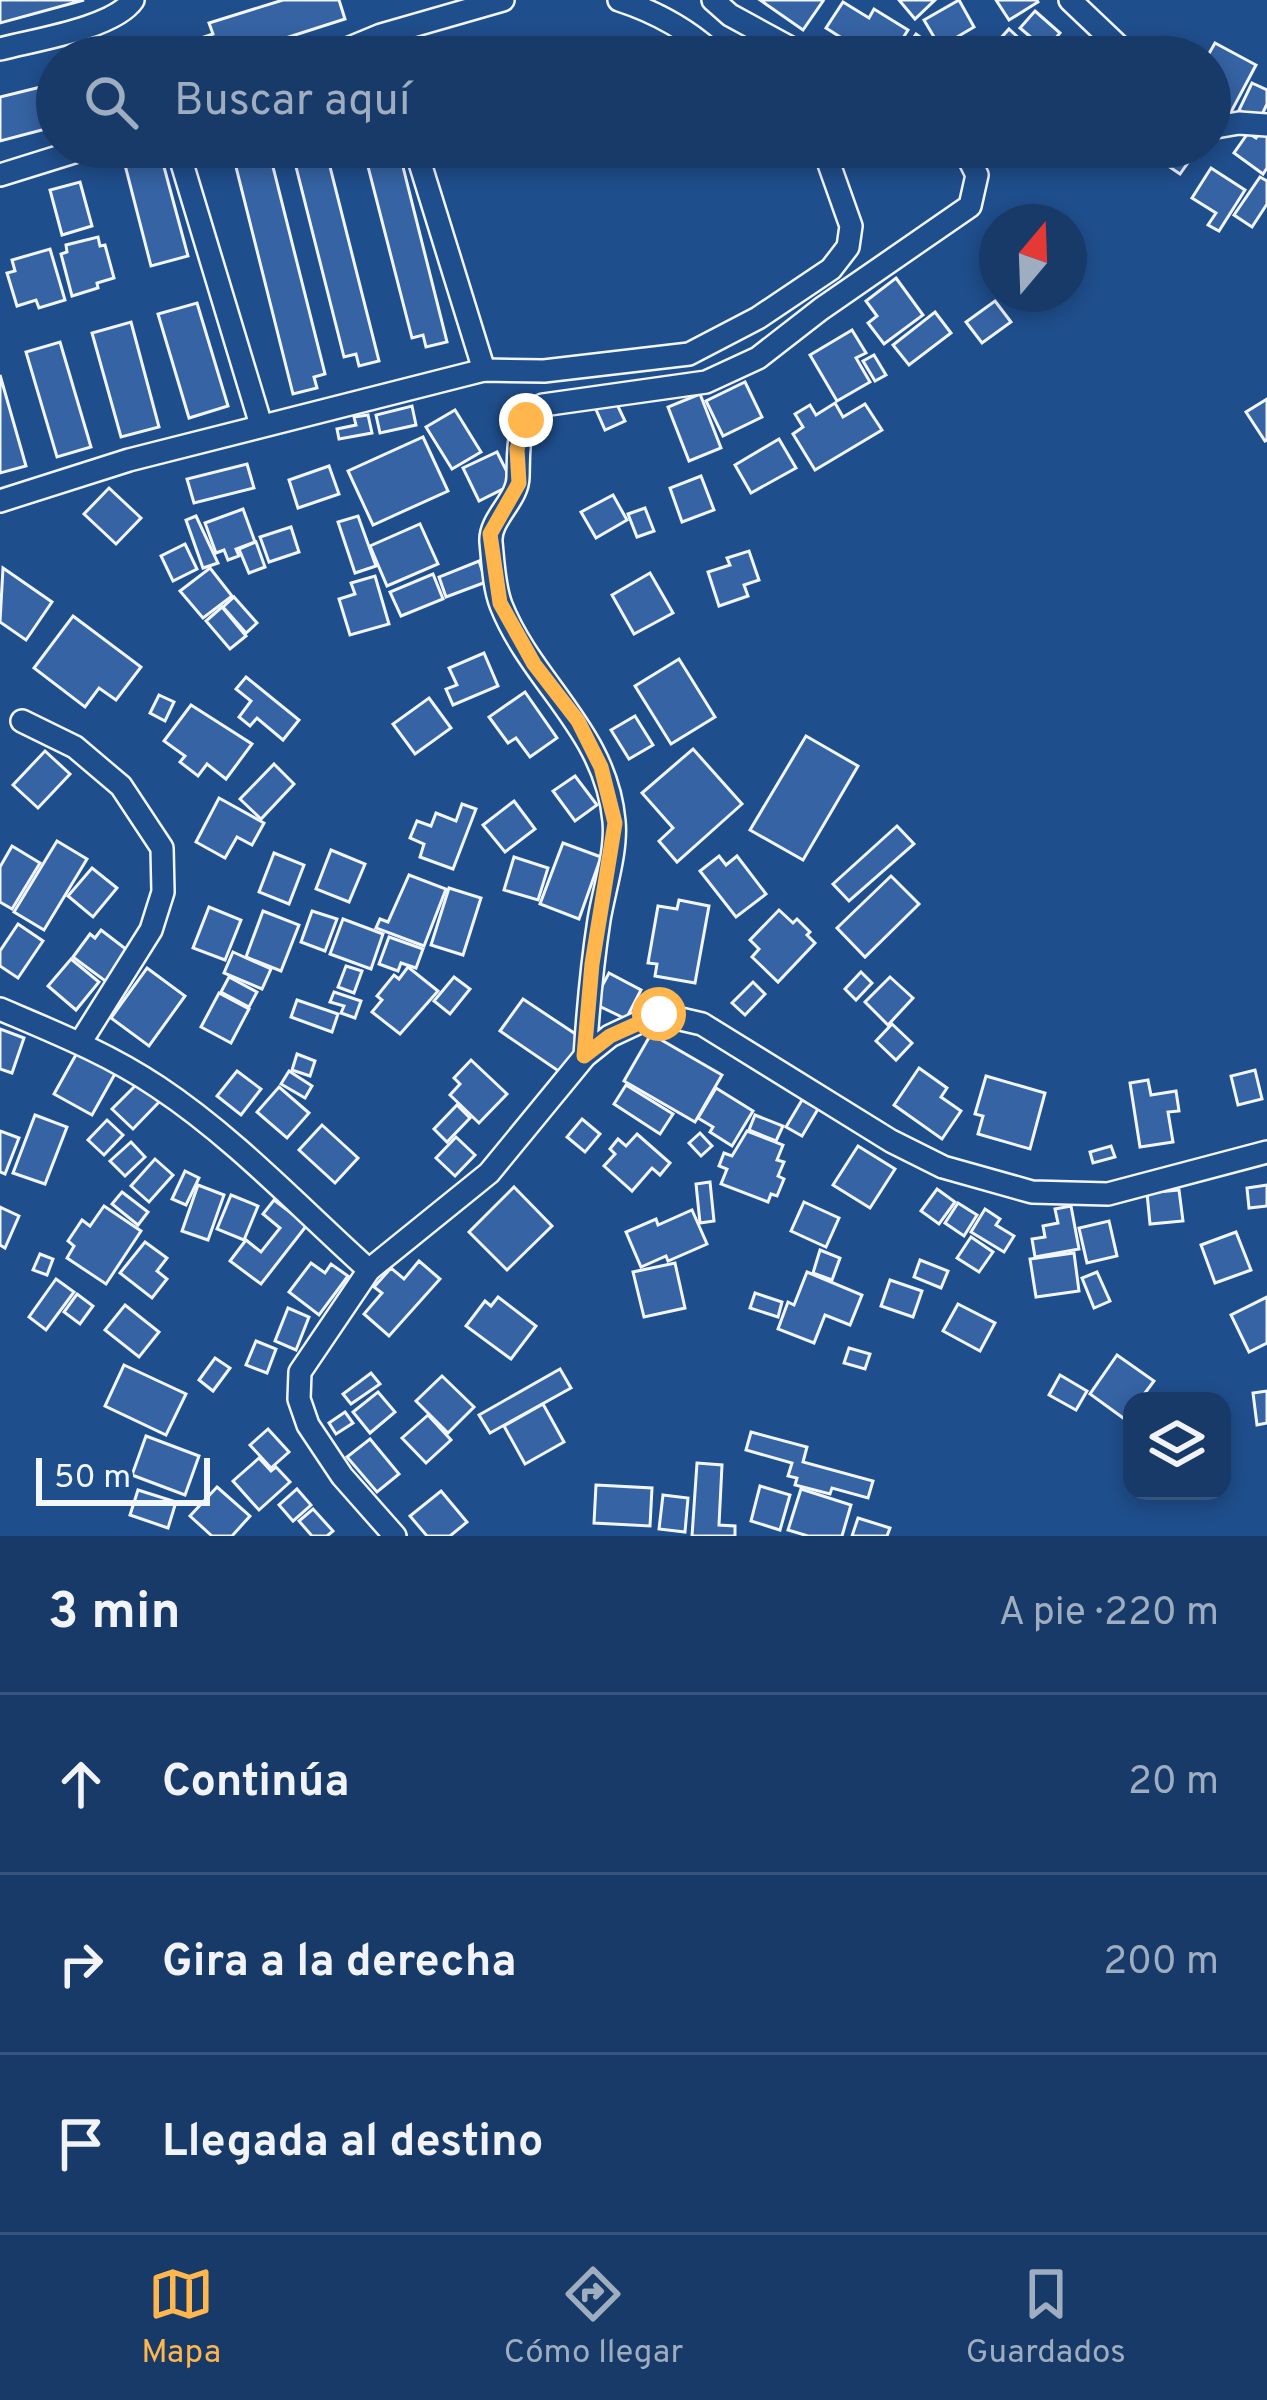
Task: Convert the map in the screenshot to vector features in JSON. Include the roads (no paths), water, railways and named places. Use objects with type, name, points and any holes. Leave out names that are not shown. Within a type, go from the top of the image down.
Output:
[{"type":"street","points":[[48,36],[104,21],[134,0]]},
{"type":"street","points":[[411,36],[503,0]]},
{"type":"street","points":[[619,0],[647,9],[694,36]]},
{"type":"street","points":[[712,0],[768,36]]},
{"type":"street","points":[[1070,0],[1108,36]]},
{"type":"street","points":[[0,49],[36,39]]},
{"type":"street","points":[[1231,124],[1267,125]]},
{"type":"street","points":[[0,175],[36,164]]},
{"type":"street","points":[[183,168],[261,425]]},
{"type":"street","points":[[422,168],[484,370]]},
{"type":"street","points":[[0,501],[129,460],[484,370],[544,371],[689,354],[758,319],[831,269],[848,247],[851,226],[830,168]]},
{"type":"street","points":[[584,1056],[592,964],[615,823],[601,767],[578,721],[534,664],[500,603],[490,534],[519,483],[517,449],[526,420],[543,404],[706,382],[758,358],[970,206],[977,176],[973,168]]},
{"type":"street","points":[[22,721],[75,747],[121,786],[162,848],[163,892],[151,930],[80,1043]]},
{"type":"street","points":[[0,1009],[80,1043],[155,1085],[200,1117],[369,1270]]},
{"type":"street","points":[[395,1536],[342,1476],[308,1425],[299,1399],[300,1372],[369,1270],[489,1173],[584,1056],[610,1036],[642,1021],[659,1014],[702,1024],[891,1141],[944,1166],[1032,1192],[1108,1194],[1267,1152]]}]
